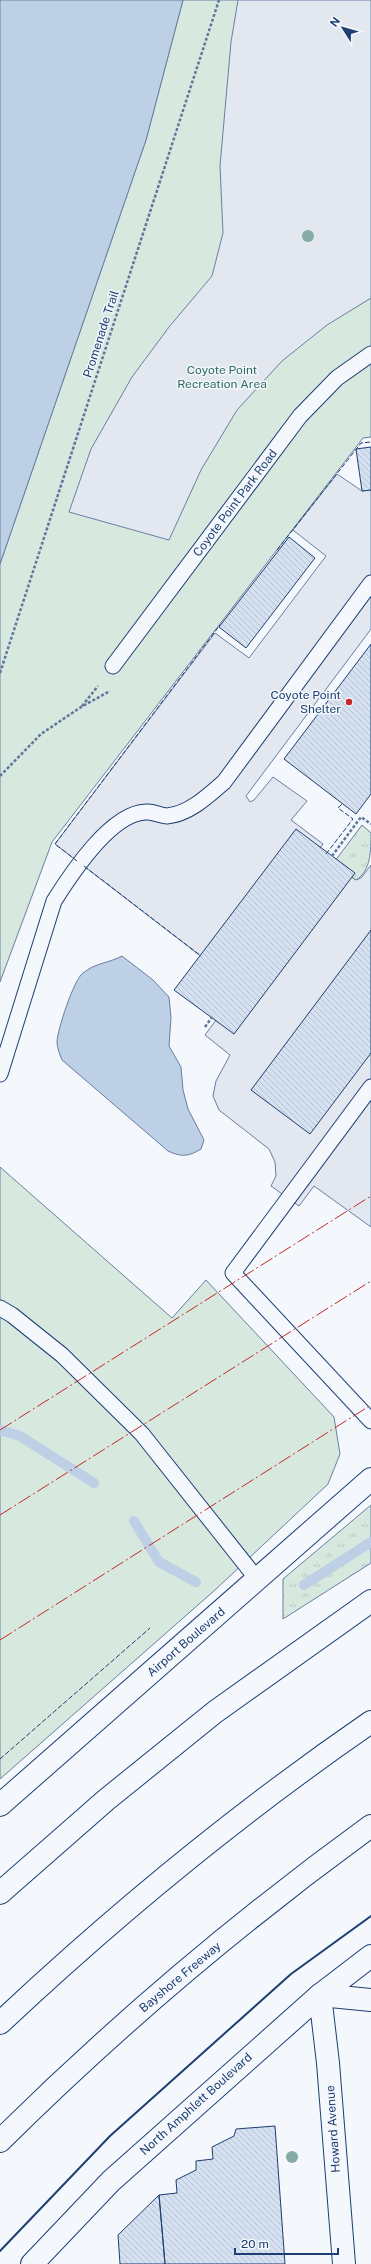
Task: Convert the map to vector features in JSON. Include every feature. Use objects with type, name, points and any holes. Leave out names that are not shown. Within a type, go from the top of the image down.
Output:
[{"type":"main road","name":"Airport Boulevard","points":[[0,1805],[371,1479]]},
{"type":"main road","points":[[0,1893],[106,1800],[215,1712],[371,1601]]},
{"type":"main road","points":[[0,2023],[107,1927],[188,1859],[307,1767],[371,1722]]},
{"type":"main road","name":"Bayshore Freeway","points":[[0,2141],[113,2035],[175,1981],[283,1892],[371,1826]]},
{"type":"main road","name":"North Amphlett Boulevard","points":[[32,2264],[111,2181],[320,1995],[371,1956]]},
{"type":"main road","points":[[320,1995],[371,2000]]},
{"type":"main road","name":"Howard Avenue","points":[[320,1995],[329,2067],[344,2264]]},
{"type":"lane","name":"Coyote Point Park Road","points":[[113,666],[300,416],[336,378],[371,354]]},
{"type":"lane","points":[[0,1074],[54,901],[70,876],[108,830],[124,820],[145,812],[166,816],[197,805],[224,782],[371,583]]},
{"type":"lane","points":[[371,1087],[233,1273],[371,1421]]},
{"type":"lane","points":[[0,1308],[12,1315],[62,1355],[142,1434],[257,1579]]},
{"type":"path","name":"Promenade Trail","points":[[0,673],[219,0]]},
{"type":"path","points":[[0,776],[41,734],[81,707],[115,688]]},
{"type":"path","points":[[332,856],[361,817],[371,824]]},
{"type":"path","points":[[205,1026],[212,1017]]},
{"type":"green space","name":"Coyote Point Recreation Area","points":[[183,0],[371,0],[371,437],[363,438],[52,842],[0,982],[0,564],[146,140]]},
{"type":"green space","points":[[362,825],[371,833],[370,853],[365,871],[356,880],[332,865]]},
{"type":"green space","points":[[0,1167],[172,1318],[206,1280],[334,1417],[340,1454],[328,1484],[215,1590],[0,1779]]},
{"type":"green space","points":[[371,1505],[371,1563],[283,1619],[283,1579]]},
{"type":"shaded area","points":[[238,0],[371,0],[371,298],[327,325],[282,361],[237,410],[201,470],[169,540],[69,512],[91,449],[132,377],[169,327],[212,276],[223,233],[220,166],[231,42]]},
{"type":"shaded area","points":[[337,474],[362,491],[371,490],[371,629],[246,796],[250,802],[254,800],[273,777],[307,801],[291,820],[323,844],[224,974],[55,844],[215,633],[249,658],[326,556],[293,530]]},
{"type":"shaded area","points":[[332,865],[356,880],[361,878],[371,865],[371,1227],[314,1186],[299,1206],[271,1186],[276,1176],[275,1162],[269,1149],[219,1110],[213,1096],[216,1081],[230,1055],[205,1035]]},
{"type":"water","points":[[0,0],[183,0],[146,140],[0,564]]},
{"type":"water","points":[[122,956],[153,980],[169,997],[171,1018],[169,1046],[181,1067],[183,1090],[188,1109],[204,1140],[201,1149],[192,1154],[181,1155],[168,1151],[62,1060],[57,1042],[58,1036],[67,1006],[79,977],[92,967]]},
{"type":"building","points":[[371,447],[371,490],[362,491],[356,449]]},
{"type":"building","points":[[289,537],[315,558],[246,648],[219,627]]},
{"type":"building","name":"Coyote Point Shelter","points":[[371,644],[371,794],[356,814],[284,759]]},
{"type":"building","points":[[296,829],[355,873],[234,1034],[174,990]]},
{"type":"building","points":[[371,930],[371,1053],[310,1134],[251,1090]]},
{"type":"building","points":[[275,2126],[285,2264],[165,2264],[159,2195],[177,2193],[176,2180],[196,2170],[196,2161],[213,2159],[212,2147],[234,2136],[236,2129]]},
{"type":"building","points":[[159,2195],[165,2264],[120,2264],[118,2235]]},
{"type":"waterway","points":[[0,1430],[20,1436],[94,1483]]},
{"type":"waterway","points":[[134,1521],[159,1562],[196,1582]]},
{"type":"waterway","points":[[304,1585],[371,1542]]},
{"type":"fence","points":[[277,550],[361,443],[371,442]]},
{"type":"fence","points":[[77,861],[55,844],[220,625]]},
{"type":"fence","points":[[326,854],[353,819],[338,808],[342,804]]},
{"type":"fence","points":[[84,866],[201,956]]},
{"type":"fence","points":[[0,1759],[150,1628]]},
{"type":"wall","points":[[0,2251],[110,2136],[291,1974],[371,1916]]},
{"type":"power","points":[[0,1430],[371,1196]]},
{"type":"power","points":[[0,1515],[371,1281]]},
{"type":"power","points":[[0,1640],[371,1405]]},
{"type":"place","name":"Coyote Point Shelter","points":[[349,702]]}]
